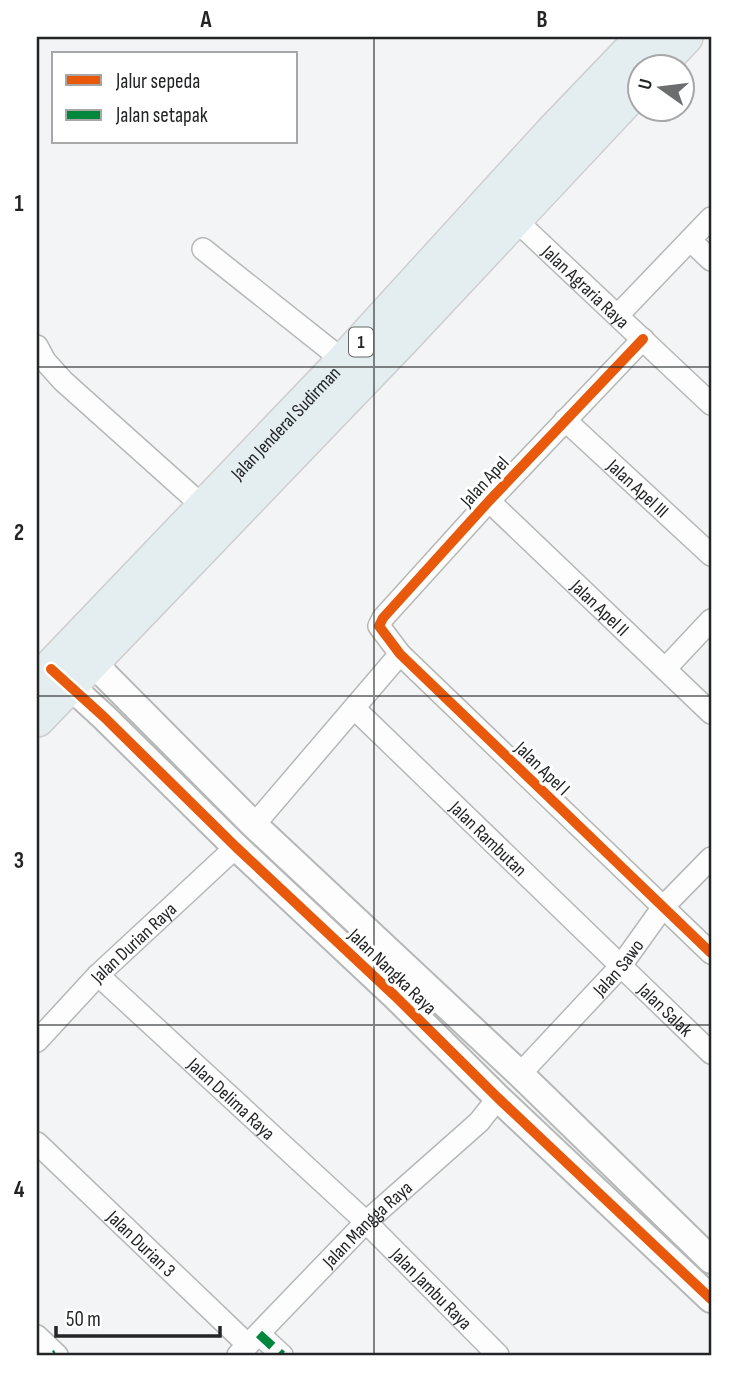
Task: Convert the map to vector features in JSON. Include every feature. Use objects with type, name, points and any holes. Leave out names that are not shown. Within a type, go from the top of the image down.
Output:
[{"type":"highway","name":"Jalan Jenderal Sudirman","points":[[64,668],[401,340],[503,207],[644,37]]},
{"type":"highway","points":[[671,52],[685,37]]},
{"type":"highway","name":"Jalan Jenderal Sudirman","points":[[37,719],[64,668],[205,508],[344,361],[503,207],[626,97]]},
{"type":"street","name":"Jalan Agraria Raya","points":[[503,207],[711,404]]},
{"type":"street","points":[[618,315],[711,218]]},
{"type":"street","points":[[690,240],[711,260]]},
{"type":"street","points":[[203,249],[344,361]]},
{"type":"street","name":"Jalan Apel","points":[[400,654],[382,631],[380,622],[489,501],[643,339]]},
{"type":"street","points":[[37,346],[63,381],[205,508]]},
{"type":"street","name":"Jalan Apel III","points":[[565,420],[711,555]]},
{"type":"street","name":"Jalan Apel II","points":[[489,501],[711,713]]},
{"type":"street","points":[[665,669],[711,620]]},
{"type":"street","points":[[254,825],[400,654]]},
{"type":"street","name":"Jalan Apel I","points":[[400,654],[711,953]]},
{"type":"street","name":"Jalan Nangka Raya","points":[[64,668],[254,825],[520,1074],[711,1260]]},
{"type":"street","name":"Jalan Nangka Raya","points":[[64,668],[104,717],[236,847],[396,996],[498,1098],[708,1289]]},
{"type":"street","name":"Jalan Rambutan","points":[[355,709],[620,967]]},
{"type":"street","name":"Jalan Durian Raya","points":[[37,1041],[98,975],[236,847]]},
{"type":"street","name":"Jalan Sawo","points":[[520,1074],[620,967],[663,907],[711,858]]},
{"type":"street","points":[[336,940],[355,919]]},
{"type":"street","name":"Jalan Salak","points":[[620,967],[711,1053]]},
{"type":"street","name":"Jalan Delima Raya","points":[[98,975],[366,1222]]},
{"type":"street","points":[[396,996],[415,976]]},
{"type":"street","name":"Jalan Mangga Raya","points":[[248,1345],[366,1222],[479,1122],[498,1098]]},
{"type":"street","name":"Jalan Durian 3","points":[[37,1143],[248,1345],[282,1355]]},
{"type":"street","name":"Jalan Jambu Raya","points":[[366,1222],[498,1355]]},
{"type":"street","points":[[37,1336],[56,1355]]},
{"type":"marked path","points":[[259,1334],[282,1355]]},
{"type":"cycle path","points":[[643,339],[489,501],[383,618],[379,626],[400,654],[711,953]]},
{"type":"cycle path","points":[[51,669],[711,1299]]}]
